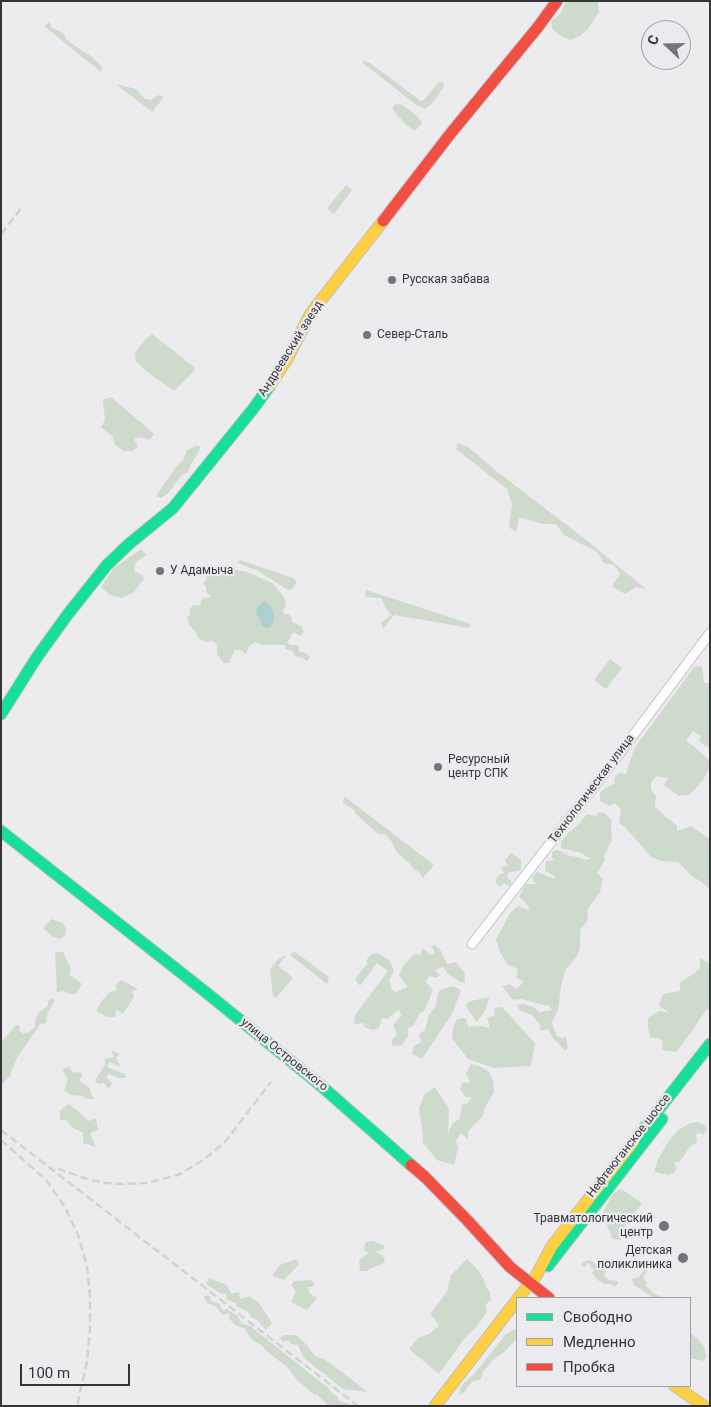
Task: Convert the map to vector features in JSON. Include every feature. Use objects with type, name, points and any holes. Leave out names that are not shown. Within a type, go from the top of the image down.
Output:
[{"type":"main road","name":"Андреевский заезд","points":[[1,714],[48,642],[107,565],[172,508],[248,415],[282,367],[310,313],[448,136],[538,27],[556,1]]},
{"type":"main road","name":"улица Островского","points":[[1,831],[326,1089],[425,1177],[510,1267],[533,1279],[548,1297]]},
{"type":"main road","name":"Нефтеюганское шоссе","points":[[520,1297],[533,1279],[552,1246],[710,1044]]},
{"type":"main road","name":"Нефтеюганское шоссе","points":[[533,1279],[551,1263],[710,1058]]},
{"type":"main road","name":"Нефтеюганское шоссе","points":[[436,1406],[516,1302]]},
{"type":"main road","points":[[676,1387],[704,1406]]},
{"type":"street","name":"Технологическая улица","points":[[472,944],[611,765],[710,632]]},
{"type":"green space","points":[[566,1],[598,1],[599,12],[588,29],[580,36],[570,40],[553,30],[551,21],[561,13]]},
{"type":"green space","points":[[49,22],[52,28],[63,33],[67,40],[91,56],[102,67],[101,72],[44,26]]},
{"type":"green space","points":[[362,60],[370,63],[421,101],[439,82],[443,82],[444,86],[435,100],[425,109],[415,104],[363,63]]},
{"type":"green space","points":[[116,84],[136,89],[145,99],[151,100],[158,95],[164,97],[152,112]]},
{"type":"green space","points":[[396,104],[402,105],[415,114],[422,122],[418,128],[414,131],[396,114],[392,108]]},
{"type":"green space","points":[[346,185],[352,190],[334,214],[327,208]]},
{"type":"green space","points":[[152,334],[194,367],[195,370],[174,391],[146,371],[136,361],[135,353]]},
{"type":"green space","points":[[111,397],[154,434],[150,440],[141,437],[134,439],[138,447],[132,451],[124,451],[115,445],[113,437],[101,427],[105,420],[103,400]]},
{"type":"green space","points":[[458,443],[468,447],[646,589],[636,587],[625,594],[612,586],[620,574],[614,565],[604,563],[597,552],[564,535],[556,524],[543,524],[519,517],[516,533],[509,527],[512,504],[507,489],[456,449]]},
{"type":"green space","points":[[201,446],[188,472],[182,475],[168,493],[161,498],[156,496],[183,460],[187,450]]},
{"type":"green space","points":[[141,549],[146,555],[135,563],[134,571],[142,575],[144,579],[133,593],[122,598],[110,595],[101,587],[114,568]]},
{"type":"green space","points":[[240,560],[293,578],[297,582],[292,589],[288,590],[258,571],[238,563]]},
{"type":"green space","points":[[224,568],[247,572],[272,583],[285,599],[284,614],[289,614],[292,622],[301,626],[304,631],[301,636],[293,632],[287,643],[298,645],[300,652],[306,653],[310,657],[307,661],[295,656],[293,651],[285,649],[285,645],[262,645],[256,642],[249,646],[246,654],[241,650],[235,650],[229,663],[224,663],[217,654],[217,644],[213,641],[206,642],[199,639],[189,625],[187,618],[190,614],[190,608],[194,605],[200,605],[202,598],[212,597],[207,593],[206,586],[203,584],[207,576]]},
{"type":"green space","points":[[366,590],[471,624],[469,628],[394,615],[383,629],[381,622],[392,615],[381,598],[366,597]]},
{"type":"green space","points":[[610,659],[622,668],[606,689],[594,680]]},
{"type":"green space","points":[[702,666],[704,683],[710,683],[710,749],[699,741],[701,736],[693,731],[686,741],[710,761],[710,767],[703,780],[689,795],[679,796],[664,785],[668,778],[657,776],[651,782],[651,789],[656,797],[655,807],[677,826],[677,831],[691,826],[710,839],[710,889],[693,877],[678,862],[661,861],[651,857],[626,828],[619,823],[621,809],[615,803],[609,806],[600,801],[600,793],[605,788],[614,784],[615,777],[619,773],[626,774],[634,749],[694,667]]},
{"type":"green space","points":[[344,796],[434,865],[423,878],[396,851],[392,842],[385,834],[378,834],[354,810],[343,803]]},
{"type":"green space","points":[[599,812],[606,814],[611,820],[612,840],[604,856],[605,860],[597,873],[603,879],[600,892],[587,910],[588,920],[580,930],[580,948],[577,956],[566,969],[561,986],[558,1010],[552,1023],[557,1036],[561,1038],[566,1037],[568,1048],[565,1050],[553,1038],[548,1029],[541,1031],[539,1023],[532,1015],[519,1010],[517,1005],[523,1004],[534,1007],[539,1012],[552,1010],[549,1006],[521,999],[513,1000],[502,986],[510,984],[516,989],[524,982],[516,978],[518,969],[508,965],[500,952],[496,939],[510,913],[518,906],[530,911],[527,904],[519,897],[526,884],[536,884],[532,878],[537,872],[555,879],[555,876],[545,871],[546,861],[554,860],[552,851],[558,850],[585,860],[591,859],[581,853],[561,848],[561,842],[587,814],[595,816]]},
{"type":"green space","points":[[511,853],[521,860],[521,870],[508,873],[507,877],[512,882],[509,886],[503,883],[502,886],[498,886],[495,880],[500,874],[504,873],[501,868],[504,866],[508,867],[505,860]]},
{"type":"green space","points":[[51,919],[63,923],[66,929],[65,935],[61,939],[53,937],[43,928]]},
{"type":"green space","points":[[435,945],[441,951],[447,964],[456,962],[465,974],[465,983],[448,974],[443,967],[435,971],[440,975],[436,978],[429,976],[426,982],[433,990],[424,1011],[420,1013],[413,1026],[408,1028],[408,1036],[402,1045],[392,1046],[392,1040],[397,1034],[393,1025],[402,1015],[398,1010],[388,1019],[382,1018],[379,1028],[373,1030],[364,1027],[363,1023],[354,1024],[355,1015],[388,971],[377,963],[360,986],[355,979],[372,954],[378,953],[389,960],[394,970],[389,981],[395,992],[408,987],[399,975],[403,966],[414,954],[420,955],[423,948],[430,955],[435,953],[431,946]]},
{"type":"green space","points":[[294,951],[329,977],[327,984],[290,955]]},
{"type":"green space","points":[[55,952],[63,952],[71,969],[69,976],[72,976],[82,984],[76,994],[69,994],[63,991],[57,993]]},
{"type":"green space","points":[[286,955],[278,966],[293,978],[276,998],[273,996],[270,969],[278,959]]},
{"type":"green space","points":[[700,958],[710,966],[710,1009],[706,1010],[676,1052],[662,1050],[663,1041],[658,1038],[650,1038],[648,1018],[659,1011],[670,1013],[659,1006],[663,994],[680,991],[680,983],[700,969]]},
{"type":"green space","points":[[121,980],[138,990],[132,991],[134,997],[123,1014],[116,1010],[115,1017],[107,1017],[96,1011],[110,992],[116,991],[116,985]]},
{"type":"green space","points":[[453,986],[461,990],[453,1012],[422,1059],[412,1054],[414,1046],[421,1042],[419,1034],[425,1030],[429,1015],[436,1006],[440,990]]},
{"type":"green space","points":[[490,997],[484,1012],[477,1022],[465,1005],[471,1001]]},
{"type":"green space","points":[[52,998],[55,1001],[47,1014],[46,1023],[40,1024],[17,1058],[11,1076],[3,1084],[1,1083],[1,1043],[16,1025],[19,1025],[20,1031],[23,1034],[35,1027],[35,1020],[39,1012],[48,1006],[48,1001]]},
{"type":"green space","points":[[502,1007],[535,1043],[531,1066],[494,1068],[468,1059],[452,1038],[453,1027],[457,1019],[466,1018],[468,1027],[481,1026],[490,1028],[487,1018],[495,1015],[494,1008]]},
{"type":"green space","points":[[111,1050],[120,1054],[116,1058],[121,1067],[110,1062],[107,1067],[125,1074],[126,1078],[118,1078],[109,1074],[106,1077],[112,1083],[109,1089],[104,1083],[98,1084],[95,1080],[105,1065],[105,1059],[114,1057]]},
{"type":"green space","points":[[471,1064],[489,1072],[493,1081],[494,1092],[482,1117],[468,1131],[468,1139],[461,1133],[456,1141],[458,1148],[454,1165],[437,1160],[423,1143],[419,1108],[424,1095],[435,1087],[449,1109],[448,1133],[452,1124],[460,1118],[462,1105],[468,1103],[472,1097],[466,1097],[460,1089],[462,1083],[470,1082],[466,1073]]},
{"type":"green space","points":[[69,1066],[73,1073],[83,1073],[79,1081],[90,1088],[94,1099],[71,1095],[64,1091],[68,1079],[62,1070]]},
{"type":"green space","points":[[69,1104],[89,1121],[96,1118],[98,1130],[90,1133],[96,1147],[83,1143],[83,1133],[73,1128],[66,1120],[60,1120],[60,1110]]},
{"type":"green space","points":[[698,1122],[705,1125],[707,1130],[703,1135],[700,1133],[696,1134],[697,1142],[690,1147],[680,1161],[674,1163],[677,1168],[675,1172],[669,1175],[654,1172],[658,1159],[677,1131],[690,1123]]},
{"type":"green space","points":[[620,1189],[642,1203],[621,1231],[621,1240],[613,1239],[602,1214],[613,1194]]},
{"type":"green space","points":[[373,1241],[385,1246],[383,1250],[375,1251],[383,1256],[385,1262],[366,1271],[360,1271],[359,1260],[368,1254],[364,1249],[366,1242]]},
{"type":"green space","points":[[296,1259],[299,1264],[284,1280],[272,1276],[280,1265]]},
{"type":"green space","points":[[467,1259],[478,1270],[484,1280],[490,1292],[491,1300],[485,1305],[487,1311],[477,1326],[464,1339],[439,1374],[409,1349],[418,1338],[429,1334],[439,1326],[430,1314],[447,1292],[451,1275]]},
{"type":"green space","points":[[590,1260],[606,1272],[604,1275],[609,1280],[618,1281],[618,1284],[614,1287],[611,1284],[599,1281],[591,1273],[595,1269],[591,1268],[590,1264],[587,1263],[585,1267],[581,1265],[583,1262]]},
{"type":"green space","points":[[651,1260],[653,1261],[643,1277],[647,1283],[645,1286],[662,1297],[652,1297],[634,1285],[632,1279],[639,1277]]},
{"type":"green space","points":[[209,1278],[227,1285],[231,1294],[239,1292],[240,1299],[249,1296],[259,1303],[272,1323],[266,1330],[247,1311],[237,1307],[236,1303],[227,1300],[226,1294],[220,1293],[206,1284]]},
{"type":"green space","points":[[311,1280],[315,1283],[312,1287],[306,1287],[309,1289],[309,1293],[317,1298],[307,1310],[291,1302],[296,1291],[291,1285],[294,1281]]},
{"type":"green space","points":[[204,1296],[210,1296],[211,1301],[220,1304],[222,1310],[227,1309],[238,1316],[241,1323],[250,1326],[327,1387],[338,1397],[339,1401],[351,1406],[329,1406],[298,1381],[287,1367],[265,1350],[262,1345],[253,1341],[244,1328],[237,1326],[229,1319],[230,1315],[227,1313],[223,1315],[217,1307],[207,1303]]},
{"type":"green space","points":[[516,1329],[516,1339],[493,1360],[483,1372],[481,1379],[472,1382],[459,1395],[462,1385],[475,1373],[506,1334]]},
{"type":"green space","points":[[691,1333],[704,1346],[706,1356],[704,1361],[691,1358]]},
{"type":"green space","points":[[284,1335],[296,1335],[314,1355],[327,1361],[368,1392],[343,1389],[304,1358],[298,1345],[291,1344],[289,1340],[283,1342],[280,1338]]},
{"type":"water","points":[[265,601],[271,606],[274,615],[274,621],[270,627],[266,628],[261,625],[261,621],[256,614],[257,608]]},
{"type":"railway","points":[[1,234],[23,206]]},
{"type":"railway","points":[[58,1168],[90,1180],[121,1184],[147,1183],[178,1175],[202,1161],[225,1142],[271,1082]]},
{"type":"railway","points":[[1,1130],[358,1406]]},
{"type":"railway","points":[[1,1140],[46,1180],[65,1207],[78,1235],[87,1266],[90,1328],[87,1362],[77,1406]]},
{"type":"traffic: fast","points":[[1,714],[37,657],[107,565],[129,544],[173,508],[269,387]]},
{"type":"traffic: fast","points":[[1,831],[319,1084],[411,1165]]},
{"type":"traffic: fast","points":[[634,1141],[710,1044]]},
{"type":"traffic: fast","points":[[548,1266],[662,1119]]},
{"type":"traffic: slow","points":[[269,387],[287,359],[311,313],[383,221]]},
{"type":"traffic: slow","points":[[519,1297],[536,1276],[552,1246],[634,1141]]},
{"type":"traffic: slow","points":[[435,1406],[516,1301]]},
{"type":"traffic: slow","points":[[676,1387],[704,1406]]},
{"type":"traffic: jam","points":[[383,221],[557,1]]},
{"type":"traffic: jam","points":[[411,1165],[467,1220],[510,1267],[548,1297]]},
{"type":"place","name":"Русская забава","points":[[392,280]]},
{"type":"place","name":"Север-Сталь","points":[[367,335]]},
{"type":"place","name":"У Адамыча","points":[[160,571]]},
{"type":"place","name":"Ресурсный центр СПК","points":[[438,767]]},
{"type":"place","name":"Травматологический центр","points":[[664,1226]]},
{"type":"place","name":"Детская поликлиника","points":[[683,1258]]}]
